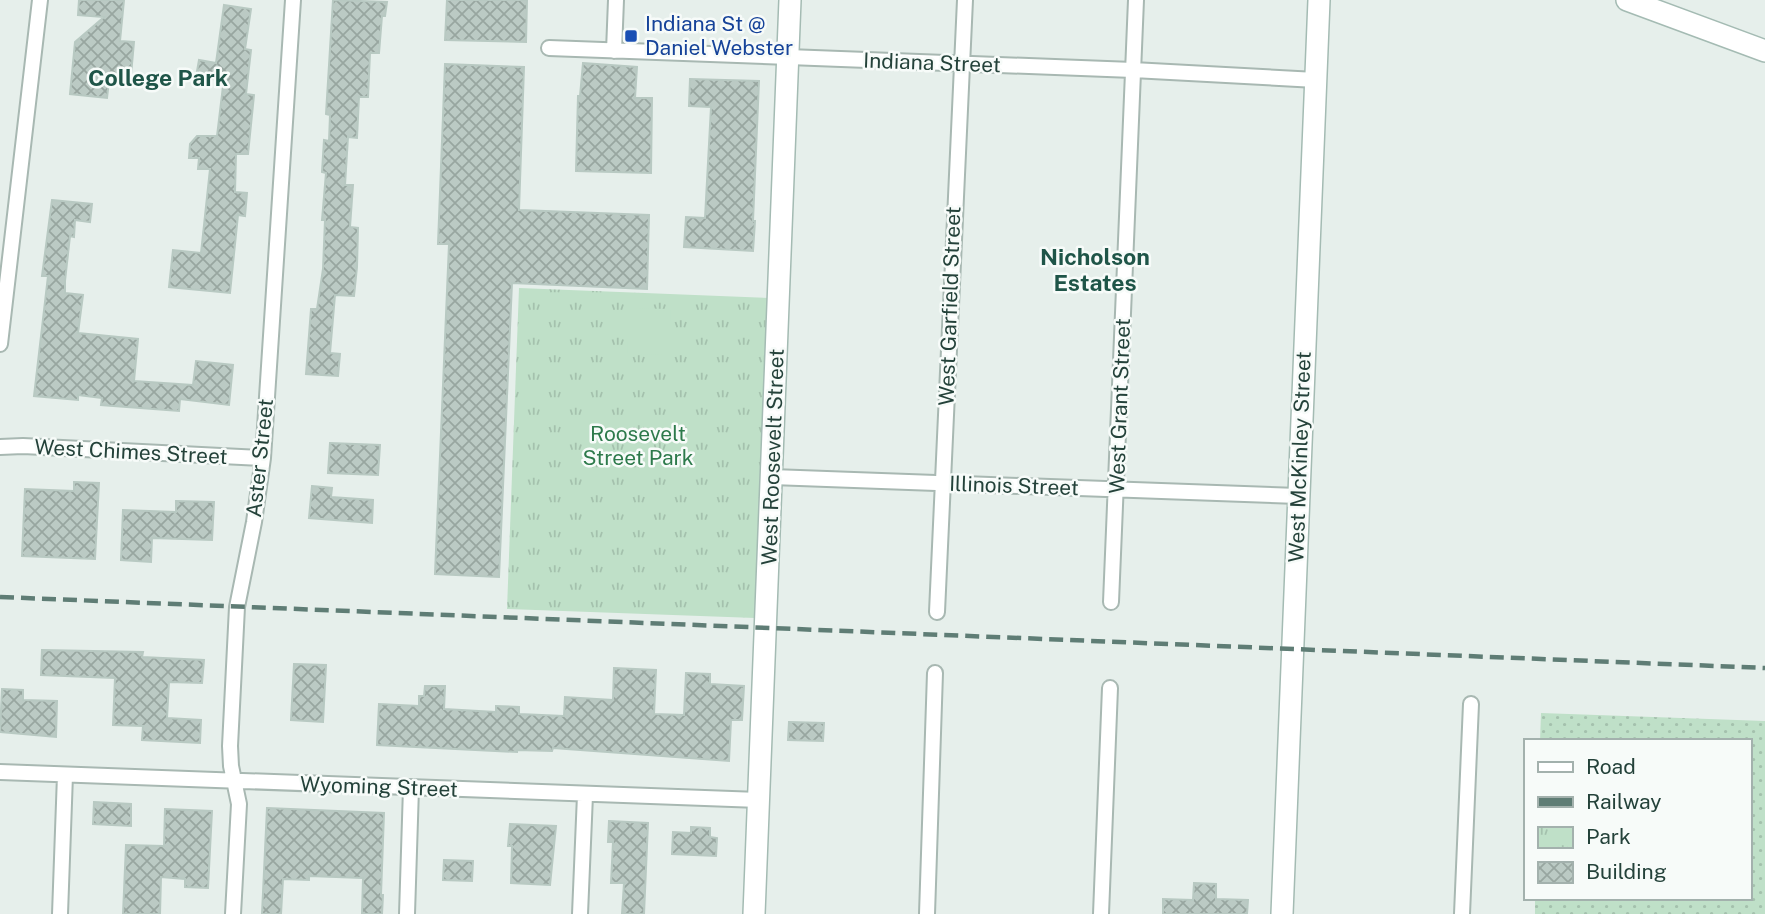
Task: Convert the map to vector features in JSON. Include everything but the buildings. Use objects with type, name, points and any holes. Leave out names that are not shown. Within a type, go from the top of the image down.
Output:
[{"type":"main road","name":"West Roosevelt Street","points":[[754,914],[790,0]]},
{"type":"main road","name":"West McKinley Street","points":[[1282,914],[1319,0]]},
{"type":"main road","points":[[1627,0],[1765,51]]},
{"type":"street","points":[[0,344],[40,0]]},
{"type":"street","name":"Aster Street","points":[[233,914],[239,804],[230,746],[235,620],[263,458],[293,0]]},
{"type":"street","points":[[614,51],[616,0]]},
{"type":"street","name":"West Garfield Street","points":[[937,612],[965,0]]},
{"type":"street","name":"West Grant Street","points":[[1111,602],[1136,0]]},
{"type":"street","name":"Indiana Street","points":[[549,48],[1133,70],[1316,80]]},
{"type":"street","name":"West Chimes Street","points":[[0,447],[263,458]]},
{"type":"street","name":"Illinois Street","points":[[772,477],[1298,496]]},
{"type":"street","points":[[927,914],[935,673]]},
{"type":"street","points":[[1101,914],[1111,688]]},
{"type":"street","points":[[1462,914],[1471,704]]},
{"type":"street","name":"Wyoming Street","points":[[0,772],[759,800]]},
{"type":"street","points":[[60,914],[65,775]]},
{"type":"street","points":[[407,914],[411,788]]},
{"type":"street","points":[[580,914],[585,795]]},
{"type":"green space","name":"Roosevelt Street Park","points":[[519,288],[770,298],[755,618],[507,609]]},
{"type":"green space","points":[[628,308],[671,309],[670,355],[627,354]]},
{"type":"green space","points":[[1541,713],[1765,721],[1765,914],[1535,914],[1535,900],[1751,900],[1751,739],[1540,739]]},
{"type":"railway","points":[[0,597],[1765,668]]},
{"type":"place","name":"Indiana St @ Daniel Webster","points":[[631,36]]},
{"type":"district","name":"College Park","points":[[158,78]]},
{"type":"district","name":"Nicholson Estates","points":[[1095,270]]}]
